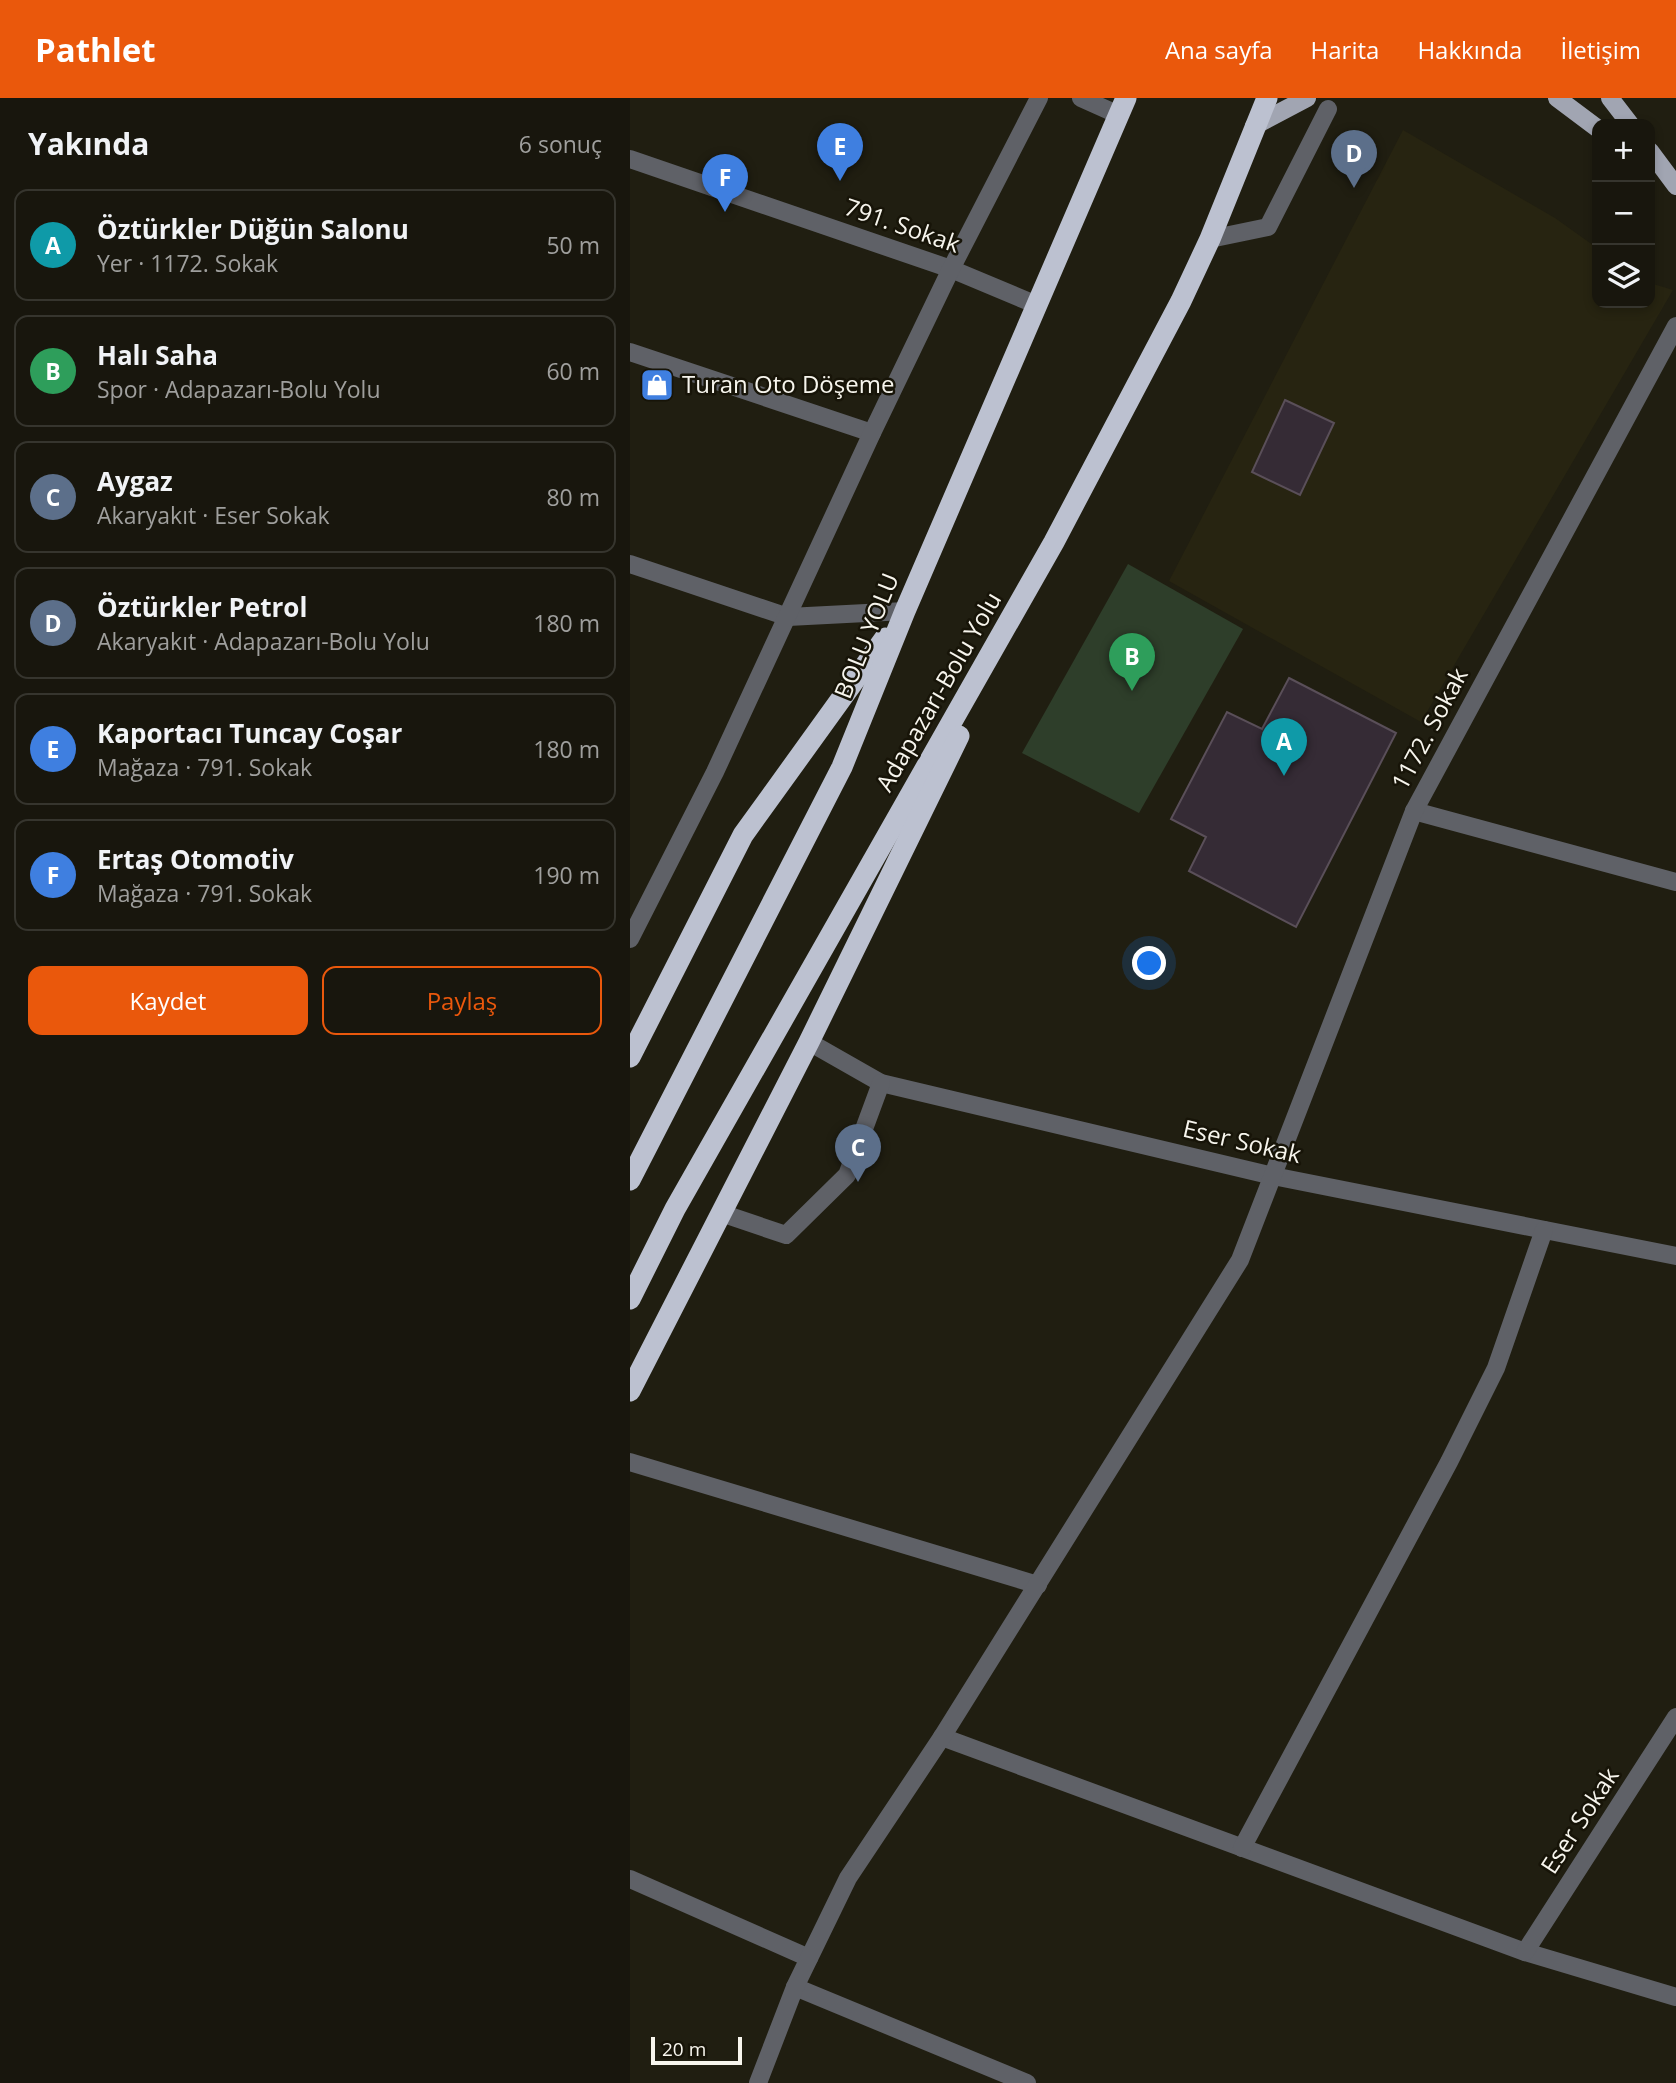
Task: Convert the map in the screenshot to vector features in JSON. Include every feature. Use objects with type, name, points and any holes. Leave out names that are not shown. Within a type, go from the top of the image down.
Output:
[{"type":"highway","name":"Adapazarı-Bolu Yolu","points":[[630,1298],[676,1209],[1054,542],[1181,301],[1210,239],[1267,98]]},
{"type":"highway","name":"BOLU YOLU","points":[[630,1180],[842,767],[905,611],[1122,107]]},
{"type":"highway","points":[[630,1391],[809,1042],[1054,542]]},
{"type":"highway","points":[[630,1057],[743,835],[905,611]]},
{"type":"main road","points":[[1254,126],[1307,98]]},
{"type":"main road","points":[[1557,98],[1592,124]]},
{"type":"main road","points":[[1611,98],[1626,119]]},
{"type":"main road","points":[[1655,158],[1676,187]]},
{"type":"main road","points":[[1655,172],[1676,187]]},
{"type":"street","points":[[630,939],[715,772],[951,269],[1039,98]]},
{"type":"street","points":[[1081,98],[1122,107]]},
{"type":"street","points":[[1210,239],[1268,227],[1328,109]]},
{"type":"street","name":"791. Sokak","points":[[630,159],[951,269],[1037,305]]},
{"type":"street","name":"1172. Sokak","points":[[758,2083],[795,1987],[848,1878],[942,1737],[1240,1260],[1414,811],[1676,326]]},
{"type":"street","points":[[630,352],[872,433]]},
{"type":"street","points":[[630,564],[788,617],[905,611]]},
{"type":"street","points":[[1414,811],[1676,882]]},
{"type":"street","name":"Eser Sokak","points":[[809,1042],[881,1083],[1273,1175],[1676,1256]]},
{"type":"street","points":[[720,1213],[786,1235],[847,1175],[881,1083]]},
{"type":"street","points":[[1242,1848],[1449,1462],[1496,1368],[1544,1230]]},
{"type":"street","points":[[630,1462],[1038,1585]]},
{"type":"street","name":"Eser Sokak","points":[[1525,1952],[1676,1717]]},
{"type":"street","points":[[942,1737],[1525,1952],[1676,1997]]},
{"type":"street","points":[[630,1879],[808,1958]]},
{"type":"street","points":[[795,1987],[1027,2083]]},
{"type":"shaded area","points":[[1403,130],[1555,218],[1592,244],[1592,308],[1655,308],[1655,285],[1673,290],[1421,722],[1169,581]]},
{"type":"green space","points":[[1128,564],[1243,629],[1139,813],[1022,753]]},
{"type":"building","points":[[1285,400],[1334,423],[1300,495],[1252,472]]},
{"type":"building","points":[[1289,678],[1396,733],[1296,927],[1189,871],[1206,837],[1171,819],[1227,712],[1262,729]]},
{"type":"place","name":"Kaportacı Tuncay Coşar","points":[[840,181]]},
{"type":"place","name":"Öztürkler Petrol","points":[[1354,188]]},
{"type":"place","name":"Ertaş Otomotiv","points":[[725,212]]},
{"type":"place","name":"Turan Oto Döşeme","points":[[657,385]]},
{"type":"place","name":"Halı Saha","points":[[1132,691]]},
{"type":"place","name":"Öztürkler Düğün Salonu","points":[[1284,776]]},
{"type":"place","name":"Aygaz","points":[[858,1182]]}]
